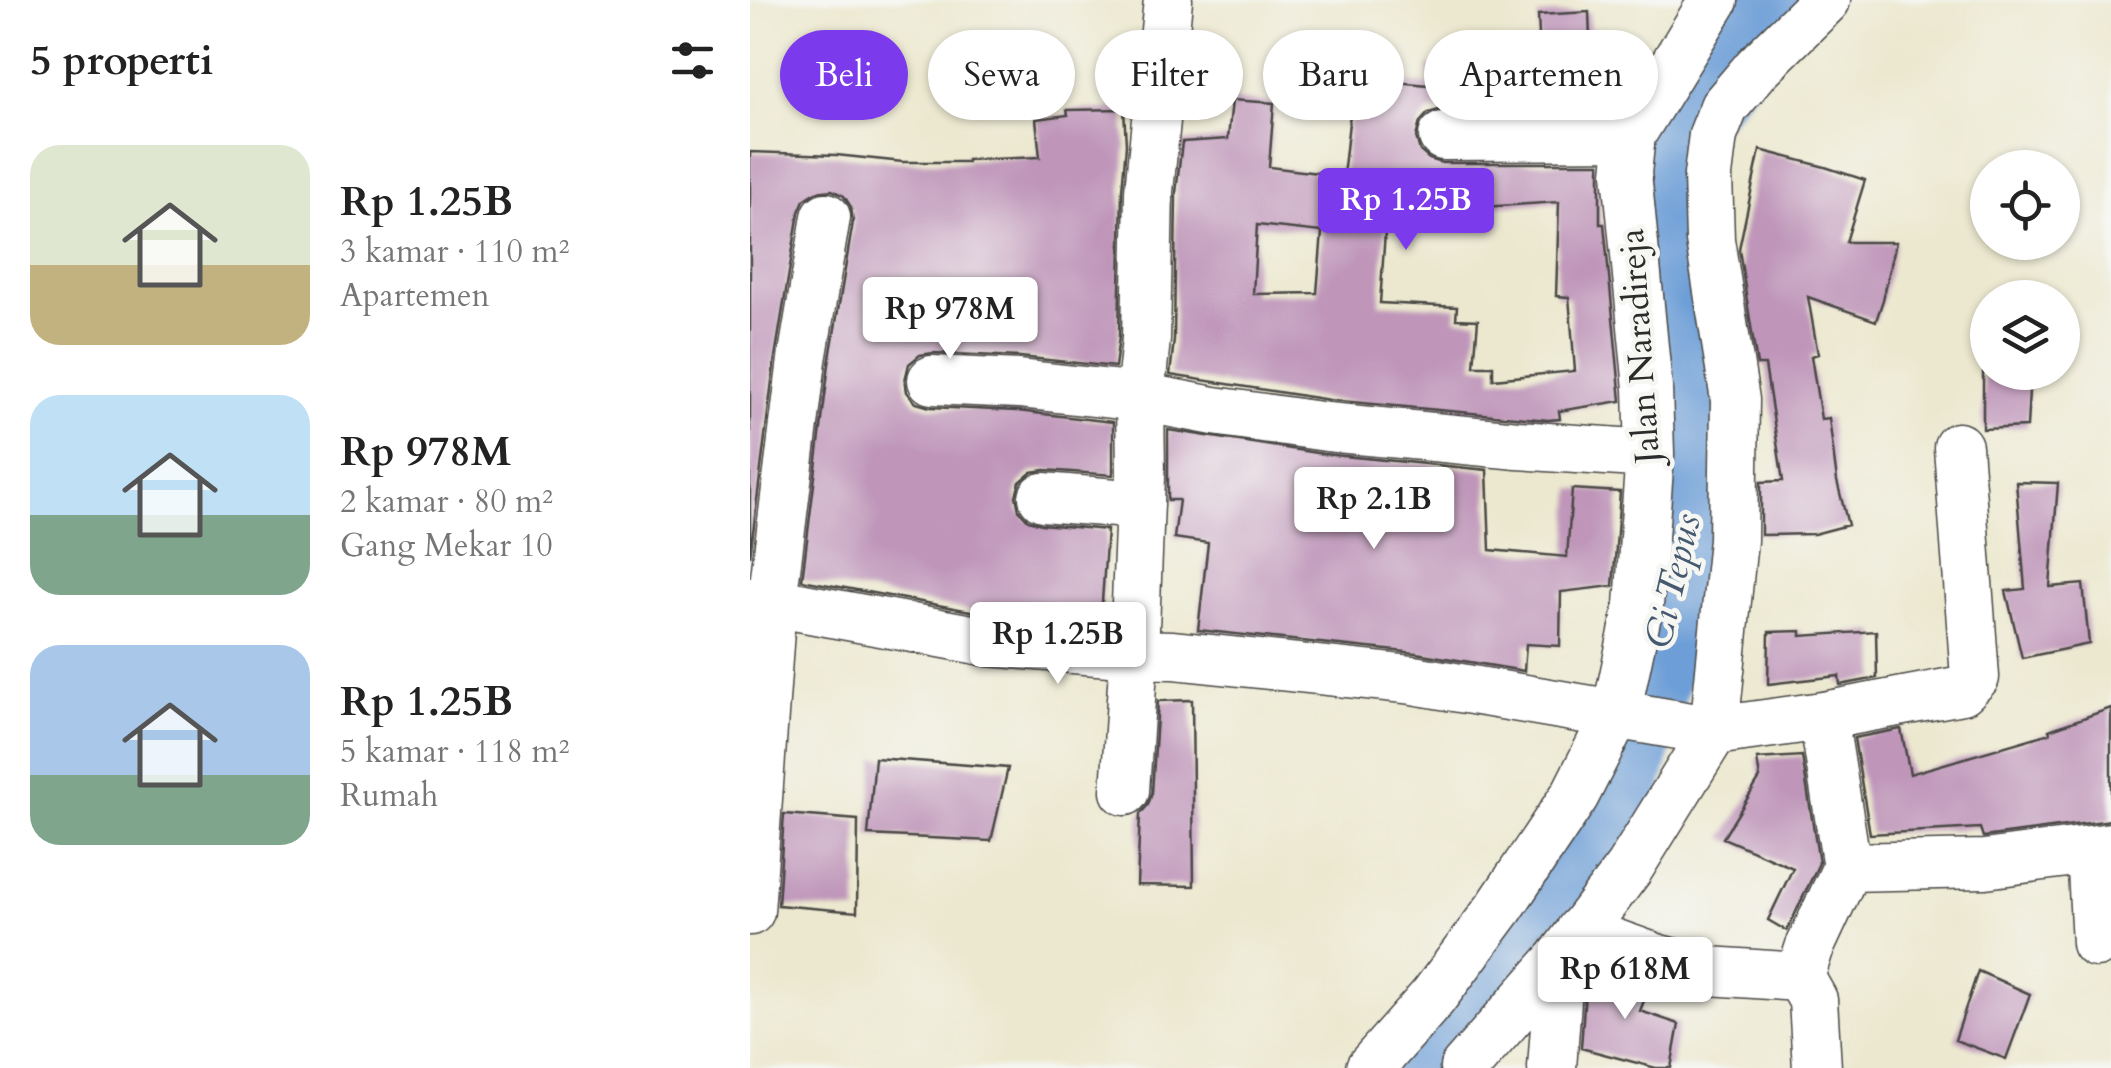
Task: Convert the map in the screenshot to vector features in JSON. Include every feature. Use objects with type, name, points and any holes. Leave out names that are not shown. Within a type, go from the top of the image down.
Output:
[{"type":"street","points":[[1125,790],[1140,505],[1140,397],[1149,191],[1168,0]]},
{"type":"street","name":"Jalan Naradireja","points":[[1370,1068],[1432,997],[1500,907],[1627,716],[1650,454],[1648,388],[1627,173],[1631,136],[1714,0]]},
{"type":"street","points":[[1464,1068],[1570,945],[1629,868],[1707,730],[1733,540],[1735,400],[1710,240],[1708,175],[1713,136],[1724,107],[1826,0]]},
{"type":"street","points":[[1443,136],[1631,136]]},
{"type":"street","points":[[750,911],[769,474],[802,360],[826,217]]},
{"type":"street","points":[[932,380],[1018,384],[1140,397],[1214,412],[1327,427],[1650,454]]},
{"type":"street","points":[[761,601],[988,642],[1173,654],[1413,680],[1707,730],[1823,716],[1962,690],[1975,676],[1958,447]]},
{"type":"street","points":[[1042,496],[1140,505]]},
{"type":"street","points":[[1817,1068],[1813,1000],[1800,977],[1847,867],[1823,716]]},
{"type":"street","points":[[1847,867],[1984,864],[2101,849],[2096,943]]},
{"type":"street","points":[[1570,945],[1709,970],[1800,977]]},
{"type":"street","points":[[1552,1068],[1570,945]]},
{"type":"building","points":[[1589,12],[1590,30],[1539,30],[1538,15]]},
{"type":"building","points":[[1404,83],[1424,85],[1424,118],[1416,137],[1420,151],[1429,159],[1442,163],[1600,163],[1600,224],[1604,224],[1621,401],[1559,411],[1560,419],[1548,420],[1330,400],[1170,375],[1176,193],[1182,142],[1228,139],[1230,120],[1243,120],[1243,101],[1263,102],[1263,120],[1273,120],[1269,167],[1343,176],[1349,120],[1404,120]],"holes":[[[1559,202],[1556,296],[1569,297],[1575,371],[1493,379],[1493,366],[1474,366],[1478,320],[1456,319],[1457,307],[1380,303],[1386,218],[1419,222],[1420,211]],[[1257,225],[1322,232],[1317,293],[1253,294]]]},
{"type":"building","points":[[1075,110],[1095,110],[1095,120],[1125,120],[1115,367],[933,353],[920,355],[909,364],[905,380],[907,392],[916,403],[930,407],[1017,411],[1113,422],[1113,475],[1032,472],[1020,482],[1016,496],[1019,510],[1028,520],[1107,530],[1101,616],[1008,610],[1007,616],[992,615],[802,580],[829,364],[853,222],[851,207],[844,196],[832,190],[816,192],[804,200],[799,212],[775,357],[750,556],[750,152],[903,162],[1040,157],[1036,120],[1075,120]]},
{"type":"building","points":[[1760,150],[1865,180],[1846,242],[1896,242],[1876,321],[1808,297],[1818,354],[1811,356],[1821,419],[1829,418],[1837,481],[1848,525],[1814,534],[1761,535],[1761,482],[1783,481],[1765,365],[1757,365],[1739,249]]},
{"type":"building","points":[[1983,390],[2029,390],[2027,427],[1983,429]]},
{"type":"building","points":[[1168,430],[1323,454],[1487,470],[1490,550],[1567,557],[1572,489],[1620,492],[1613,586],[1561,592],[1560,646],[1526,644],[1524,671],[1416,653],[1198,630],[1208,543],[1174,538],[1179,500],[1168,500]]},
{"type":"building","points":[[2016,482],[2058,483],[2050,587],[2083,584],[2089,644],[2022,658],[2006,591],[2025,589]]},
{"type":"building","points":[[1801,631],[1801,636],[1876,631],[1877,678],[1840,685],[1839,676],[1768,684],[1769,632]]},
{"type":"building","points":[[1192,700],[1194,886],[1137,885],[1140,814],[1152,793],[1158,701]]},
{"type":"building","points":[[2111,708],[2111,820],[1983,837],[1980,828],[1870,834],[1854,738],[1901,729],[1910,774],[2050,733],[2049,730]]},
{"type":"building","points":[[1802,756],[1819,863],[1787,931],[1768,920],[1793,868],[1723,838],[1760,778],[1757,759]]},
{"type":"building","points":[[875,758],[1008,768],[991,841],[868,835]]},
{"type":"building","points":[[784,814],[858,820],[857,912],[778,905]]},
{"type":"building","points":[[1595,966],[1650,985],[1640,1011],[1679,1024],[1671,1068],[1656,1068],[1581,1048],[1585,991]]},
{"type":"building","points":[[1978,971],[2030,994],[2006,1059],[1955,1040]]},
{"type":"waterway","name":"Ci Tepus","points":[[1414,1068],[1460,1014],[1616,803],[1694,526],[1673,139],[1676,126],[1781,0]]}]
